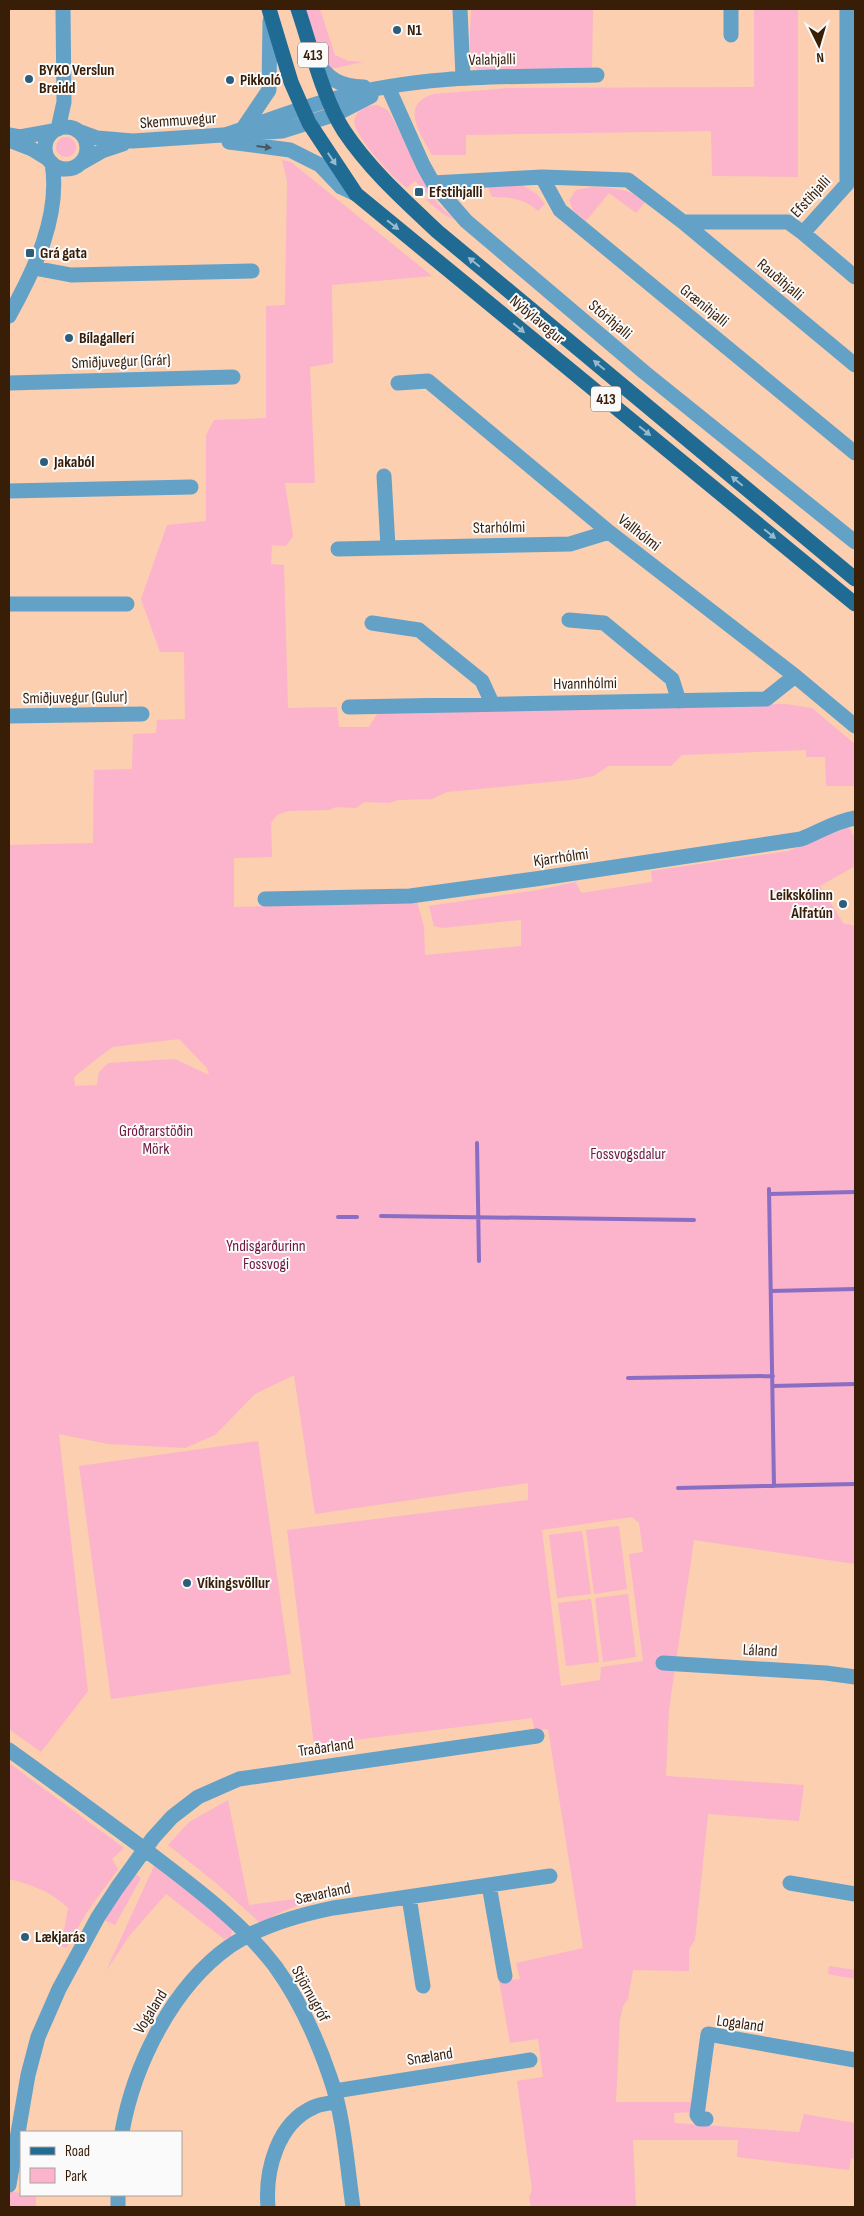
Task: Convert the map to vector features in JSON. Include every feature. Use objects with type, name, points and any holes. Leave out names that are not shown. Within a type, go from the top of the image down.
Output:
[{"type":"main road","name":"Nýbýlavegur","points":[[298,9],[343,130],[381,179],[438,232],[855,579]]},
{"type":"main road","name":"Nýbýlavegur","points":[[270,12],[291,82],[306,116],[356,194],[855,604]]},
{"type":"street","points":[[63,9],[66,130]]},
{"type":"street","points":[[460,9],[463,78]]},
{"type":"street","points":[[730,9],[731,34]]},
{"type":"street","name":"Efstihjalli","points":[[682,222],[788,222],[803,234],[847,184],[847,9]]},
{"type":"street","points":[[242,130],[269,90],[270,12]]},
{"type":"street","name":"Nýbýlavegur","points":[[315,58],[322,70],[337,83],[355,87],[388,87]]},
{"type":"street","name":"Valahjalli","points":[[306,116],[388,87],[463,78],[597,75]]},
{"type":"street","name":"Stórihjalli","points":[[388,87],[422,165],[434,183],[466,221],[644,372],[855,542]]},
{"type":"street","name":"Skemmuvegur","points":[[225,135],[306,116]]},
{"type":"street","name":"Skemmuvegur","points":[[9,135],[20,137],[66,130],[96,138],[133,141],[198,138],[282,131],[306,116]]},
{"type":"street","points":[[9,316],[34,268],[51,210],[62,184],[85,158],[87,146],[83,135],[66,130],[46,141],[45,147],[55,184],[51,210]]},
{"type":"street","points":[[198,138],[290,150],[320,165],[340,187],[356,194]]},
{"type":"street","points":[[9,140],[32,149],[62,168],[77,165]]},
{"type":"street","name":"Skemmuvegur","points":[[77,165],[102,151],[133,141]]},
{"type":"street","points":[[434,183],[542,177],[628,180],[682,222]]},
{"type":"street","name":"Grænihjalli","points":[[542,177],[560,210],[855,453]]},
{"type":"street","name":"Rauðihjalli","points":[[682,222],[855,365]]},
{"type":"street","points":[[803,234],[855,277]]},
{"type":"street","points":[[34,268],[71,275],[252,271]]},
{"type":"street","name":"Smiðjuvegur (Grár)","points":[[9,383],[233,377]]},
{"type":"street","name":"Vallhólmi","points":[[398,383],[428,381],[609,532],[795,676],[855,726]]},
{"type":"street","points":[[384,476],[388,547]]},
{"type":"street","points":[[9,491],[191,487]]},
{"type":"street","name":"Starhólmi","points":[[338,549],[570,544],[609,532]]},
{"type":"street","points":[[9,604],[127,604]]},
{"type":"street","points":[[569,620],[604,624],[672,678],[679,701]]},
{"type":"street","points":[[372,622],[419,630],[482,681],[492,703]]},
{"type":"street","name":"Hvannhólmi","points":[[349,707],[492,703],[766,700],[795,676]]},
{"type":"street","name":"Smiðjuvegur (Gulur)","points":[[9,716],[142,714]]},
{"type":"street","name":"Kjarrhólmi","points":[[265,899],[410,896],[535,879],[801,839],[823,831],[843,820],[855,818]]},
{"type":"street","name":"Láland","points":[[663,1663],[826,1673],[855,1677]]},
{"type":"street","name":"Traðarland","points":[[145,1850],[166,1823],[184,1807],[212,1790],[239,1779],[537,1736]]},
{"type":"street","name":"Stjörnugróf","points":[[9,1750],[207,1897],[248,1936],[275,1967],[296,2001],[322,2056],[336,2097],[353,2207]]},
{"type":"street","points":[[9,2184],[28,2075],[38,2037],[59,1989],[98,1917],[116,1888],[145,1850]]},
{"type":"street","name":"Sævarland","points":[[248,1936],[302,1914],[550,1876]]},
{"type":"street","points":[[790,1883],[855,1894]]},
{"type":"street","points":[[489,1885],[505,1976]]},
{"type":"street","points":[[409,1897],[424,1986]]},
{"type":"street","name":"Vogaland","points":[[122,2131],[135,2081],[157,2033],[191,1983],[231,1946],[248,1936]]},
{"type":"street","name":"Logaland","points":[[706,2119],[700,2119],[698,2114],[708,2034],[855,2060]]},
{"type":"street","name":"Snæland","points":[[268,2207],[266,2189],[269,2171],[286,2129],[306,2111],[336,2097],[530,2060]]},
{"type":"green space","points":[[305,9],[320,9],[335,55],[348,61],[363,62],[330,69],[322,62]]},
{"type":"green space","points":[[471,9],[593,9],[592,70],[477,70],[471,57],[470,49]]},
{"type":"green space","points":[[754,9],[798,9],[798,177],[712,176],[711,131],[466,135],[466,155],[432,155],[418,129],[415,120],[417,105],[423,99],[434,94],[509,88],[754,87]]},
{"type":"green space","points":[[377,105],[388,110],[407,145],[415,167],[429,191],[438,204],[455,220],[443,214],[426,200],[430,196],[415,181],[407,188],[401,183],[363,141],[355,126],[355,117],[361,110]]},
{"type":"green space","points":[[66,137],[73,140],[76,147],[73,154],[66,157],[59,154],[56,147],[59,140]]},
{"type":"green space","points":[[282,160],[291,162],[432,276],[332,285],[333,363],[310,367],[315,483],[285,483],[293,536],[286,546],[272,545],[271,564],[284,565],[288,708],[337,707],[339,727],[369,727],[379,711],[786,704],[812,708],[855,744],[855,786],[826,786],[825,757],[806,757],[806,750],[682,755],[671,766],[608,766],[594,776],[571,780],[447,792],[432,799],[398,800],[389,803],[364,802],[356,808],[336,807],[329,810],[288,811],[277,815],[271,823],[272,857],[234,858],[234,907],[417,901],[424,927],[425,955],[521,946],[521,920],[442,928],[434,926],[429,906],[538,890],[576,882],[581,893],[652,882],[651,871],[788,851],[849,827],[855,839],[855,866],[820,886],[843,923],[855,926],[855,1564],[694,1540],[669,1709],[666,1776],[804,1785],[799,1821],[708,1814],[695,1940],[689,1949],[689,1971],[633,1970],[628,1999],[623,2006],[620,2019],[616,2102],[692,2102],[692,2112],[674,2113],[675,2123],[799,2132],[804,2114],[855,2123],[855,2159],[851,2158],[849,2170],[737,2157],[738,2140],[633,2140],[636,2207],[531,2207],[529,2197],[532,2190],[517,2081],[543,2077],[538,2039],[510,2043],[499,1981],[520,1979],[516,1963],[583,1948],[548,1729],[535,1730],[532,1718],[314,1745],[287,1530],[528,1500],[528,1483],[315,1514],[294,1375],[255,1394],[215,1435],[185,1448],[108,1444],[59,1434],[88,1691],[41,1752],[9,1729],[9,845],[93,843],[94,770],[132,769],[133,734],[156,733],[157,720],[185,719],[184,652],[160,652],[141,599],[167,525],[206,521],[206,435],[214,420],[266,418],[266,306],[285,305],[287,182]],"holes":[[[179,1039],[207,1068],[209,1075],[175,1059],[108,1063],[99,1072],[97,1085],[75,1086],[74,1077],[112,1047]],[[632,1517],[639,1523],[643,1552],[629,1554],[643,1661],[601,1667],[600,1680],[561,1686],[542,1530]]]},
{"type":"green space","points":[[522,185],[537,194],[545,204],[538,211],[516,199],[492,197],[488,187]]},
{"type":"green space","points":[[592,187],[614,188],[627,191],[640,197],[645,202],[636,213],[609,193],[586,221],[573,210],[569,200],[576,190]]},
{"type":"green space","name":"Víkingsvöllur","points":[[258,1441],[291,1674],[111,1699],[79,1466]]},
{"type":"green space","points":[[619,1526],[627,1589],[594,1594],[586,1530]]},
{"type":"green space","points":[[582,1531],[591,1594],[557,1598],[549,1535]]},
{"type":"green space","points":[[628,1594],[636,1657],[603,1662],[595,1598]]},
{"type":"green space","points":[[591,1599],[599,1662],[566,1666],[558,1603]]},
{"type":"green space","points":[[9,1763],[124,1848],[112,1859],[118,1869],[87,1912],[66,1948],[61,1946],[68,1908],[55,1897],[41,1889],[9,1879]]},
{"type":"green space","points":[[228,1800],[249,1905],[310,1897],[310,1902],[285,1910],[260,1923],[216,1883],[168,1845],[189,1822]]},
{"type":"green space","points":[[154,1866],[227,1922],[232,1931],[231,1937],[224,1939],[166,1894],[130,1935],[106,1971]]},
{"type":"green space","points":[[134,1873],[141,1878],[115,1925],[104,1920]]},
{"type":"green space","points":[[829,1966],[855,1970],[855,1979],[828,1974]]},
{"type":"green space","points":[[9,2191],[20,2193],[20,2196],[36,2196],[36,2207],[9,2207]]},
{"type":"waterway","points":[[477,1143],[479,1261]]},
{"type":"waterway","points":[[769,1189],[774,1486]]},
{"type":"waterway","points":[[770,1194],[855,1192]]},
{"type":"waterway","points":[[381,1216],[694,1220]]},
{"type":"waterway","points":[[338,1217],[357,1217]]},
{"type":"waterway","points":[[771,1291],[855,1289]]},
{"type":"waterway","points":[[628,1378],[773,1376]]},
{"type":"waterway","points":[[773,1386],[855,1384]]},
{"type":"waterway","points":[[678,1488],[855,1484]]},
{"type":"place","name":"N1","points":[[397,30]]},
{"type":"place","name":"BYKO Verslun Breidd","points":[[29,79]]},
{"type":"place","name":"Pikkoló","points":[[230,80]]},
{"type":"place","name":"Efstihjalli","points":[[419,192]]},
{"type":"place","name":"Grá gata","points":[[30,253]]},
{"type":"place","name":"Bílagallerí","points":[[69,338]]},
{"type":"place","name":"Jakaból","points":[[44,462]]},
{"type":"place","name":"Leikskólinn Álfatún","points":[[843,904]]},
{"type":"place","name":"Víkingsvöllur","points":[[187,1583]]},
{"type":"place","name":"Lækjarás","points":[[25,1937]]},
{"type":"park label","name":"Gróðrarstöðin Mörk","points":[[156,1140]]},
{"type":"park label","name":"Fossvogsdalur","points":[[628,1154]]},
{"type":"park label","name":"Yndisgarðurinn Fossvogi","points":[[266,1255]]}]
